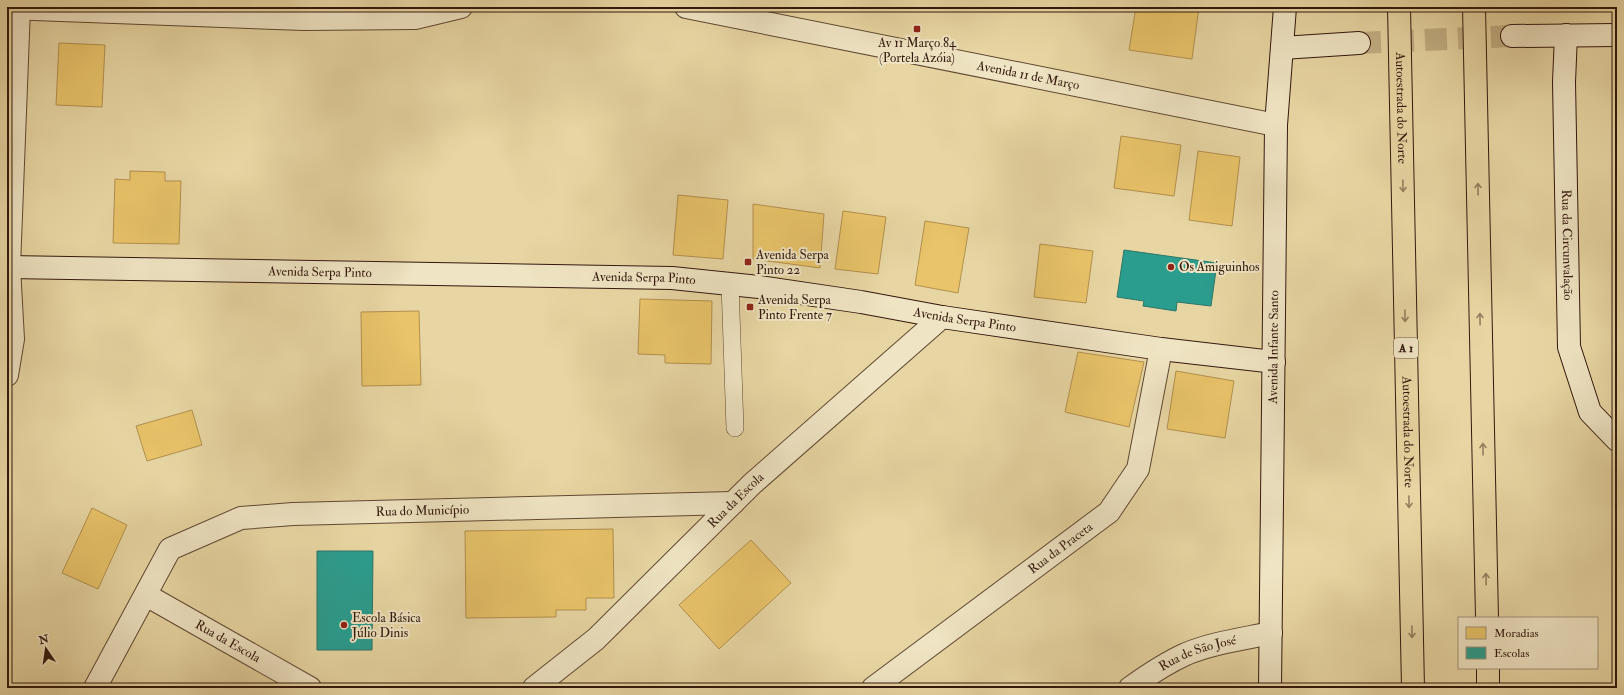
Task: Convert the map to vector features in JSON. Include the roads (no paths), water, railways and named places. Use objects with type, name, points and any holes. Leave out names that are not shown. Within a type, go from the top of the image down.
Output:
[{"type":"highway","name":"Autoestrada do Norte","points":[[1399,7],[1413,688]]},
{"type":"highway","points":[[1474,7],[1486,617]]},
{"type":"highway","points":[[1488,669],[1488,688]]},
{"type":"street","points":[[7,375],[13,338],[8,267],[13,8],[304,19],[415,18],[461,7]]},
{"type":"street","name":"Avenida 11 de Março","points":[[686,7],[1276,125]]},
{"type":"street","name":"Avenida Infante Santo","points":[[1270,688],[1276,125],[1285,7]]},
{"type":"street","name":"Rua da Circunvalação","points":[[1566,35],[1564,82],[1569,347],[1590,412],[1617,440]]},
{"type":"street","points":[[1512,36],[1617,35]]},
{"type":"street","points":[[1282,48],[1359,43]]},
{"type":"street","name":"Avenida Serpa Pinto","points":[[8,267],[672,278],[730,284],[861,302],[942,317],[1162,349],[1274,362]]},
{"type":"street","name":"Rua da Escola","points":[[534,688],[596,639],[752,484],[942,317]]},
{"type":"street","name":"Rua da Praceta","points":[[873,688],[1109,512],[1138,469],[1162,349]]},
{"type":"street","name":"Rua do Município","points":[[95,688],[170,549],[241,518],[293,514],[733,503]]},
{"type":"street","name":"Rua da Escola","points":[[146,595],[310,688]]},
{"type":"street","name":"Rua de São José","points":[[1130,688],[1158,668],[1187,654],[1218,644],[1271,633]]},
{"type":"lane","points":[[730,284],[735,428]]},
{"type":"tunnel","points":[[1359,43],[1512,36]]},
{"type":"place","name":"Av 11 Março 84 (Portela Azóia)","points":[[917,29]]},
{"type":"place","name":"Avenida Serpa Pinto 22","points":[[748,262]]},
{"type":"place","name":"Os Amiguinhos","points":[[1171,267]]},
{"type":"place","name":"Avenida Serpa Pinto Frente 7","points":[[750,307]]},
{"type":"place","name":"Escola Básica Júlio Dinis","points":[[344,625]]}]
